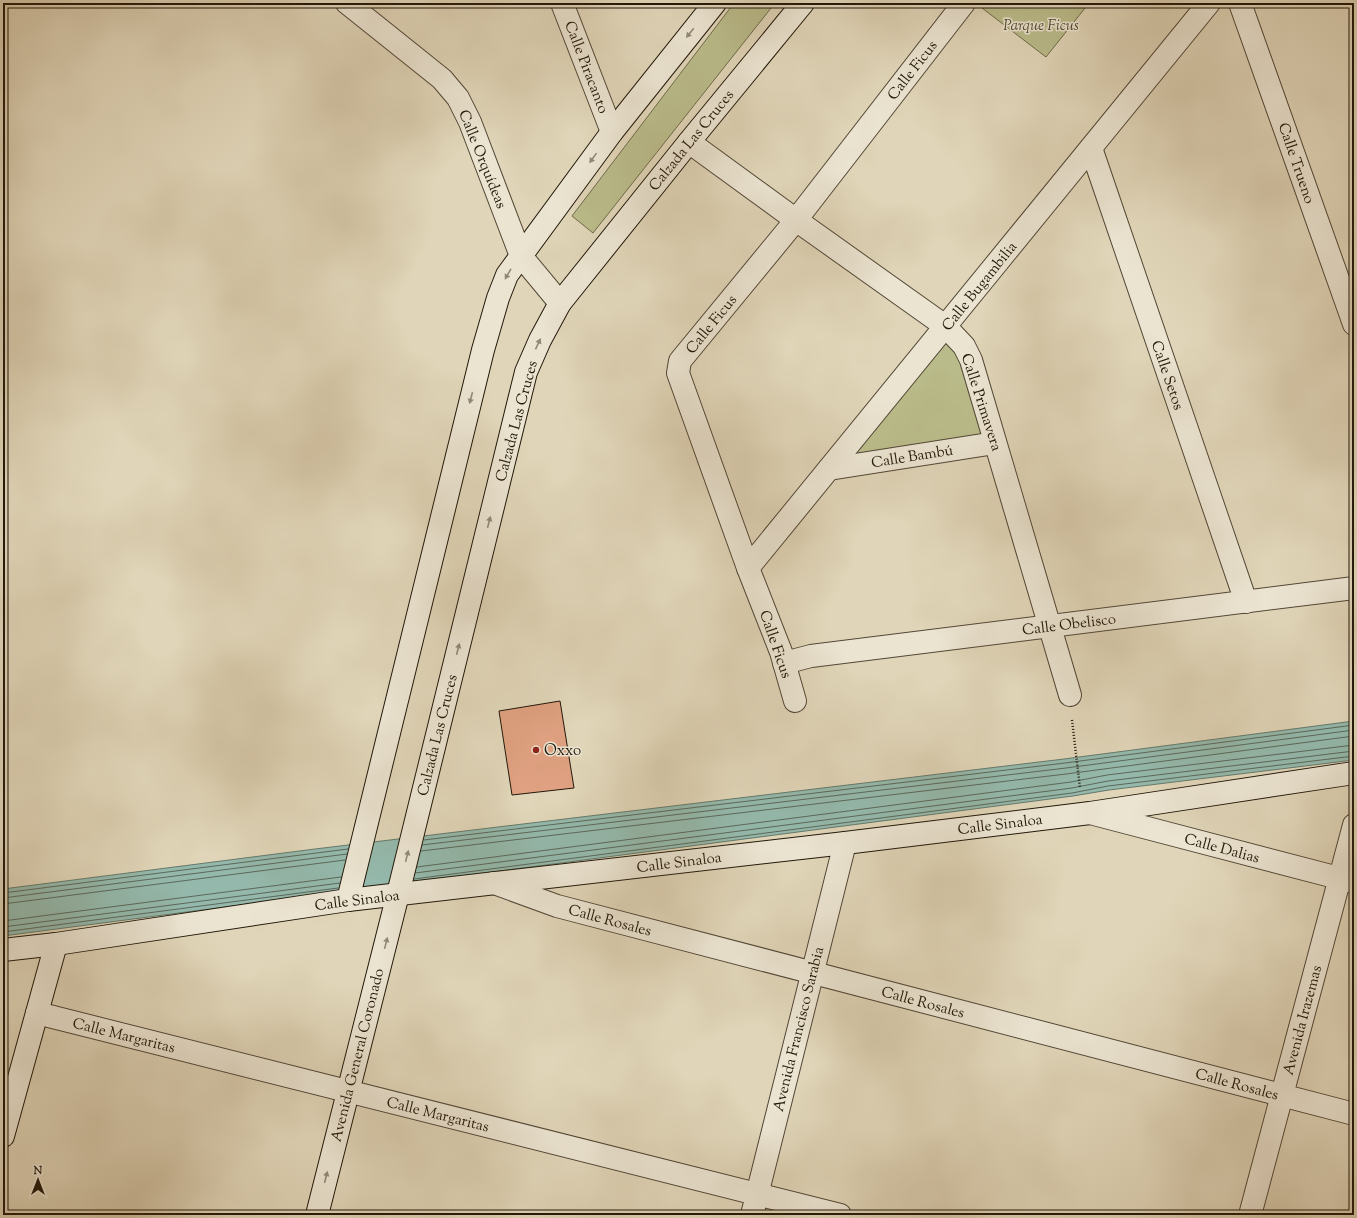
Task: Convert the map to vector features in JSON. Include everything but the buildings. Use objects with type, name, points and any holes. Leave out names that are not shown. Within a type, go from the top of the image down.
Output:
[{"type":"street","name":"Calle Orquídeas","points":[[347,3],[442,79],[458,98],[470,122],[521,256],[560,303]]},
{"type":"street","name":"Calle Piracanto","points":[[562,3],[612,132]]},
{"type":"street","points":[[348,900],[483,350],[498,298],[507,275],[612,132],[715,3]]},
{"type":"street","name":"Calzada Las Cruces","points":[[398,894],[526,372],[540,340],[560,303],[803,3]]},
{"type":"street","name":"Calle Ficus","points":[[795,701],[781,652],[748,568],[678,373],[680,361],[796,220],[964,3]]},
{"type":"street","name":"Calle Bugambilia","points":[[748,568],[1209,3]]},
{"type":"street","name":"Calle Trueno","points":[[1240,3],[1354,324]]},
{"type":"street","name":"Calle Primavera","points":[[689,142],[945,326],[964,346],[970,360],[1070,695]]},
{"type":"street","name":"Calle Setos","points":[[1091,148],[1246,602]]},
{"type":"street","name":"Calle Bambú","points":[[829,469],[995,443]]},
{"type":"street","name":"Calle Obelisco","points":[[784,663],[810,656],[1354,588]]},
{"type":"street","name":"Calle Sinaloa","points":[[3,950],[56,944],[348,900],[845,843],[1090,813],[1354,773]]},
{"type":"street","name":"Calle Dalias","points":[[1090,813],[1347,881]]},
{"type":"street","name":"Avenida Irazemas","points":[[1250,1215],[1282,1095],[1347,881],[1354,826]]},
{"type":"street","name":"Avenida Francisco Sarabia","points":[[752,1215],[845,843]]},
{"type":"street","name":"Calle Rosales","points":[[494,884],[557,906],[1354,1114]]},
{"type":"street","name":"Avenida General Coronado","points":[[317,1215],[398,894]]},
{"type":"street","points":[[3,1136],[56,944]]},
{"type":"street","name":"Calle Margaritas","points":[[37,1013],[840,1215]]},
{"type":"path","points":[[1070,695],[1080,786]]},
{"type":"green space","points":[[734,3],[775,3],[593,233],[572,216]]},
{"type":"green space","name":"Parque Ficus","points":[[1008,3],[1089,3],[1046,57],[982,8]]},
{"type":"green space","points":[[946,330],[969,359],[992,441],[835,466]]},
{"type":"water","points":[[1354,721],[1354,760],[1109,790],[1073,796],[3,936],[3,889],[315,849],[1064,759]]},
{"type":"place","name":"Oxxo","points":[[536,750]]}]
